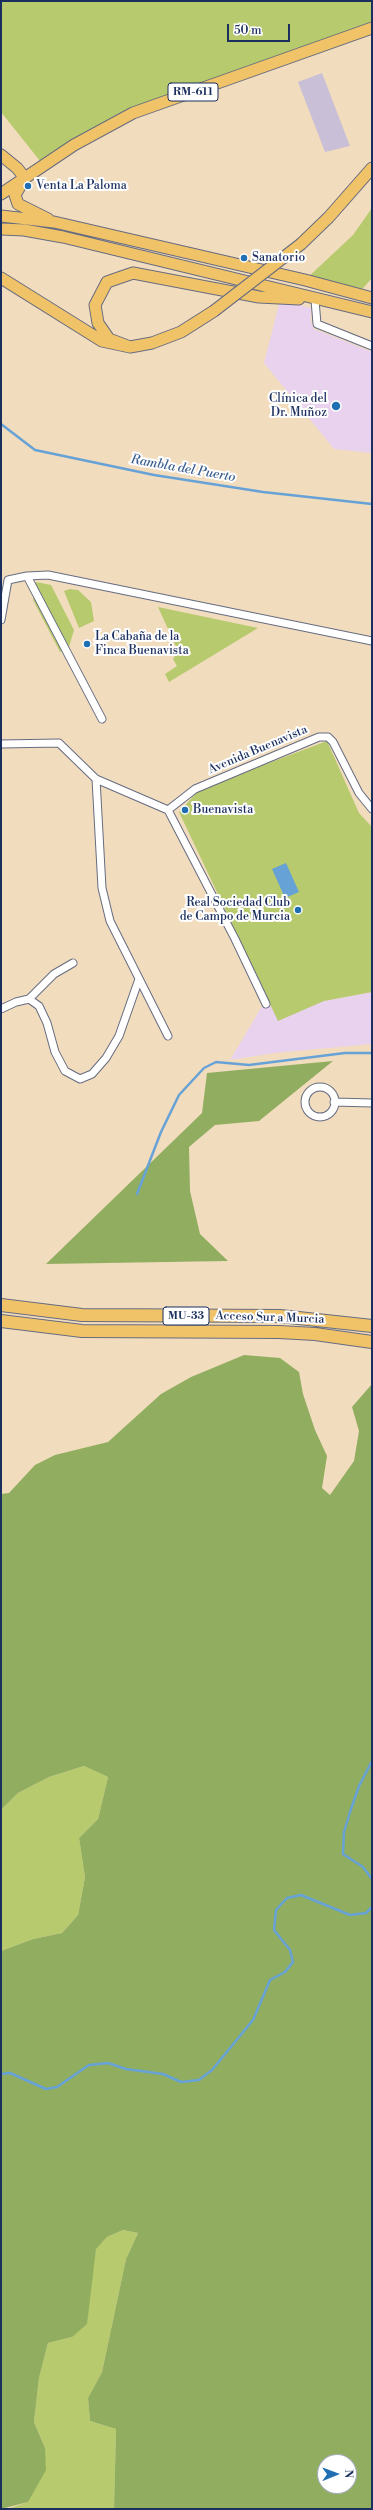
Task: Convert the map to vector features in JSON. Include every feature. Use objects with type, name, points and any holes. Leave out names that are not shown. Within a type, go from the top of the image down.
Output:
[{"type":"highway","name":"Acceso Sur a Murcia","points":[[1,1305],[82,1315],[280,1316],[372,1326]]},
{"type":"highway","name":"Acceso Sur a Murcia","points":[[1,1321],[82,1331],[279,1332],[315,1334],[372,1342]]},
{"type":"main road","name":"RM-611","points":[[1,194],[74,145],[133,114],[372,28]]},
{"type":"main road","points":[[1,155],[17,168],[25,178],[15,195],[18,204],[54,222]]},
{"type":"main road","points":[[1,278],[102,341],[130,347],[152,343],[181,332],[214,311],[301,244],[329,217],[372,168]]},
{"type":"main road","points":[[1,216],[54,222],[305,280],[372,298]]},
{"type":"main road","points":[[1,229],[24,230],[63,237],[372,312]]},
{"type":"main road","points":[[130,347],[109,339],[98,324],[95,304],[107,282],[132,273],[259,297],[315,300],[337,303]]},
{"type":"street","points":[[315,300],[317,324],[372,346]]},
{"type":"street","points":[[1,620],[8,580],[27,576],[48,575],[372,642]]},
{"type":"street","points":[[27,576],[102,718]]},
{"type":"street","name":"Avenida Buenavista","points":[[168,810],[195,788],[319,737],[328,737],[333,742],[359,793],[372,809]]},
{"type":"street","points":[[1,744],[58,743],[96,779],[168,810],[235,939],[266,1004]]},
{"type":"street","points":[[96,779],[104,895],[110,921],[168,1036]]},
{"type":"street","points":[[1,1009],[16,1002],[29,999],[54,974],[73,963]]},
{"type":"street","points":[[29,999],[39,1006],[42,1011],[55,1052],[65,1071],[80,1079],[92,1074],[106,1058],[119,1036],[138,979]]},
{"type":"street","points":[[320,1087],[330,1091],[334,1102],[330,1112],[319,1116],[309,1112],[305,1101],[309,1091],[320,1087]]},
{"type":"street","points":[[334,1102],[372,1103]]},
{"type":"shaded area","points":[[322,73],[350,146],[325,152],[298,82]]},
{"type":"shaded area","name":"Clínica del Dr. Muñoz","points":[[280,300],[311,308],[311,322],[314,329],[372,352],[372,453],[334,449],[264,363]]},
{"type":"shaded area","points":[[372,992],[372,1044],[274,1053],[230,1060],[261,1008],[266,1004],[324,1001]]},
{"type":"green space","points":[[1,1],[372,1],[372,28],[133,113],[44,166],[1,112]]},
{"type":"green space","points":[[372,208],[372,278],[358,294],[305,280],[353,235]]},
{"type":"green space","points":[[36,582],[51,585],[74,630],[69,647],[60,652],[33,600]]},
{"type":"green space","points":[[70,589],[78,590],[91,602],[94,621],[79,628],[64,591]]},
{"type":"green space","points":[[158,607],[258,628],[169,682],[165,674],[177,666],[173,659],[178,651]]},
{"type":"green space","name":"Real Sociedad Club de Campo de Murcia","points":[[327,741],[359,813],[372,827],[372,992],[324,1001],[278,1021],[179,812],[200,789]]},
{"type":"green space","points":[[333,1061],[259,1121],[215,1125],[189,1147],[190,1191],[200,1234],[228,1261],[46,1264],[202,1113],[207,1073]]},
{"type":"green space","points":[[244,1355],[280,1358],[299,1372],[303,1394],[315,1430],[327,1456],[322,1488],[330,1495],[354,1461],[359,1431],[352,1407],[372,1384],[372,2509],[114,2509],[116,2429],[90,2421],[88,2398],[102,2372],[126,2259],[138,2233],[123,2230],[107,2237],[96,2249],[87,2324],[72,2337],[48,2343],[39,2378],[34,2422],[45,2448],[46,2470],[28,2502],[1,2509],[1,1951],[33,1939],[62,1933],[78,1915],[85,1877],[79,1838],[98,1819],[108,1777],[84,1766],[49,1777],[18,1793],[1,1810],[1,1494],[9,1493],[35,1465],[55,1455],[108,1442],[161,1394],[191,1377]]},
{"type":"green space","points":[[84,1766],[108,1777],[98,1819],[79,1838],[85,1877],[78,1915],[62,1933],[33,1939],[1,1951],[1,1810],[18,1793],[49,1777]]},
{"type":"green space","points":[[123,2230],[138,2233],[126,2259],[102,2372],[88,2398],[90,2421],[116,2429],[114,2509],[7,2509],[28,2502],[45,2448],[34,2422],[39,2378],[48,2343],[72,2337],[90,2284],[96,2248],[107,2237]]},
{"type":"water","points":[[286,863],[299,892],[285,898],[272,869]]},
{"type":"waterway","name":"Rambla del Puerto","points":[[1,424],[35,450],[154,475],[263,492],[372,504]]},
{"type":"waterway","points":[[137,1194],[161,1132],[179,1095],[204,1068],[216,1062],[249,1065],[345,1053],[372,1053]]},
{"type":"waterway","points":[[372,1761],[359,1786],[350,1812],[344,1832],[343,1854],[363,1867],[372,1879]]},
{"type":"waterway","points":[[1,2074],[10,2073],[46,2089],[57,2087],[89,2065],[108,2063],[126,2069],[163,2074],[181,2082],[199,2080],[212,2070],[253,2020],[270,1980],[285,1972],[293,1962],[290,1950],[274,1930],[276,1910],[287,1898],[301,1895],[350,1915],[366,1913],[372,1907]]},
{"type":"place","name":"Venta La Paloma","points":[[28,186]]},
{"type":"place","name":"Sanatorio","points":[[244,258]]},
{"type":"place","name":"Clínica del Dr. Muñoz","points":[[336,406]]},
{"type":"place","name":"La Cabaña de la Finca Buenavista","points":[[87,644]]},
{"type":"place","name":"Buenavista","points":[[185,810]]},
{"type":"place","name":"Real Sociedad Club de Campo de Murcia","points":[[298,910]]}]
